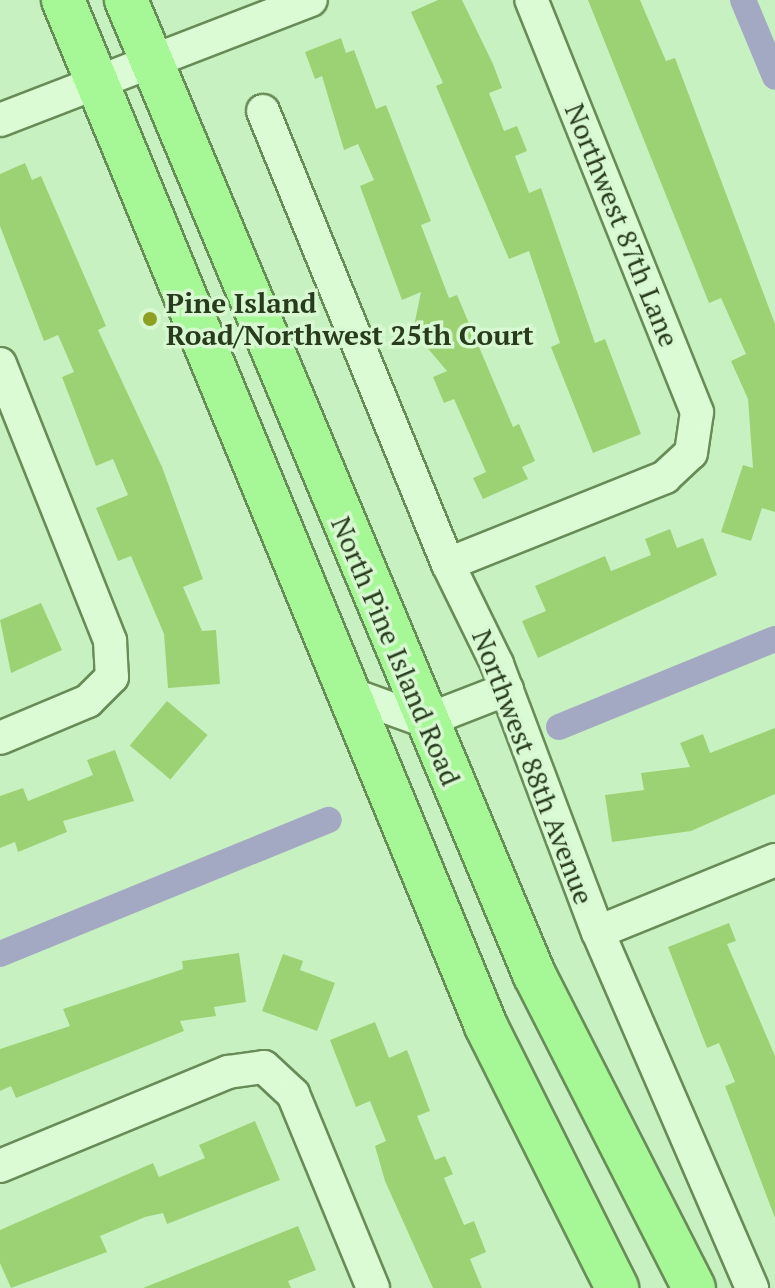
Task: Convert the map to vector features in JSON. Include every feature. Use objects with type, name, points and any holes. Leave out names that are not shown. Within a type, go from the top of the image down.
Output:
[{"type":"main road","points":[[63,0],[345,692],[486,1026],[617,1288]]},
{"type":"main road","name":"North Pine Island Road","points":[[126,0],[149,62],[425,721],[534,974],[694,1288]]},
{"type":"street","points":[[0,120],[311,0]]},
{"type":"street","name":"Northwest 87th Lane","points":[[448,564],[665,477],[691,453],[697,412],[531,0]]},
{"type":"street","name":"Northwest 88th Avenue","points":[[263,111],[448,564],[507,689],[598,932],[752,1288]]},
{"type":"street","points":[[0,364],[12,429],[110,641],[112,677],[88,701],[0,738]]},
{"type":"street","points":[[345,692],[425,721],[507,689]]},
{"type":"street","points":[[598,932],[775,860]]},
{"type":"street","points":[[0,1166],[228,1072],[264,1067],[293,1094],[373,1288]]},
{"type":"building","points":[[438,0],[462,0],[493,64],[502,88],[489,93],[504,131],[517,126],[527,151],[515,156],[529,193],[541,188],[595,343],[605,339],[641,434],[593,453],[551,347],[560,343],[529,251],[509,259],[436,86],[443,83],[411,12]]},
{"type":"building","points":[[588,0],[640,0],[666,61],[675,58],[775,324],[775,512],[762,508],[751,541],[721,532],[743,465],[753,468],[748,399],[731,361],[746,354],[721,298],[709,303]]},
{"type":"building","points":[[341,38],[346,53],[354,50],[376,109],[386,105],[431,221],[421,225],[449,298],[457,295],[513,427],[519,424],[535,461],[522,467],[528,479],[483,499],[473,478],[486,472],[454,399],[444,403],[433,377],[447,371],[413,331],[421,292],[402,300],[360,186],[374,180],[358,144],[344,150],[322,76],[315,79],[305,52]]},
{"type":"building","points":[[25,163],[32,180],[41,176],[106,326],[98,330],[162,467],[203,579],[183,587],[202,631],[216,630],[220,684],[168,688],[164,634],[131,556],[118,561],[96,508],[128,495],[113,459],[96,466],[62,377],[74,372],[58,335],[44,341],[0,226],[0,174]]},
{"type":"building","points":[[670,529],[677,548],[703,538],[717,575],[538,658],[522,621],[546,611],[535,586],[605,556],[611,571],[651,555],[645,539]]},
{"type":"building","points":[[41,603],[62,650],[11,673],[0,620]]},
{"type":"building","points":[[167,701],[208,735],[170,779],[130,745]]},
{"type":"building","points":[[775,728],[775,794],[691,831],[612,842],[605,795],[644,790],[641,773],[690,767],[680,743],[703,734],[710,753]]},
{"type":"building","points":[[115,750],[134,801],[63,821],[67,832],[18,852],[15,842],[0,848],[0,796],[23,788],[28,801],[93,775],[87,760]]},
{"type":"building","points":[[729,923],[736,941],[727,944],[775,1056],[775,1218],[725,1086],[735,1082],[719,1043],[707,1048],[668,947]]},
{"type":"building","points":[[239,953],[246,1002],[214,1007],[216,1016],[180,1021],[184,1031],[16,1098],[11,1086],[0,1091],[0,1049],[70,1026],[63,1009],[183,969],[182,961]]},
{"type":"building","points":[[283,954],[303,961],[300,970],[335,983],[317,1031],[262,1011]]},
{"type":"building","points":[[375,1022],[389,1058],[407,1050],[430,1111],[417,1116],[435,1160],[445,1156],[453,1174],[444,1178],[464,1225],[474,1221],[486,1252],[470,1259],[482,1288],[433,1288],[385,1181],[375,1146],[386,1141],[370,1101],[356,1107],[330,1040]]},
{"type":"building","points":[[255,1121],[280,1180],[167,1224],[163,1213],[145,1217],[100,1236],[107,1252],[11,1288],[0,1263],[0,1230],[153,1163],[159,1177],[205,1158],[199,1145]]},
{"type":"building","points":[[298,1226],[316,1270],[288,1281],[291,1288],[143,1288]]},
{"type":"waterway","points":[[743,0],[775,77]]},
{"type":"waterway","points":[[559,727],[775,639]]},
{"type":"waterway","points":[[0,954],[329,820]]},
{"type":"place","name":"Pine Island Road/Northwest 25th Court","points":[[150,319]]}]
